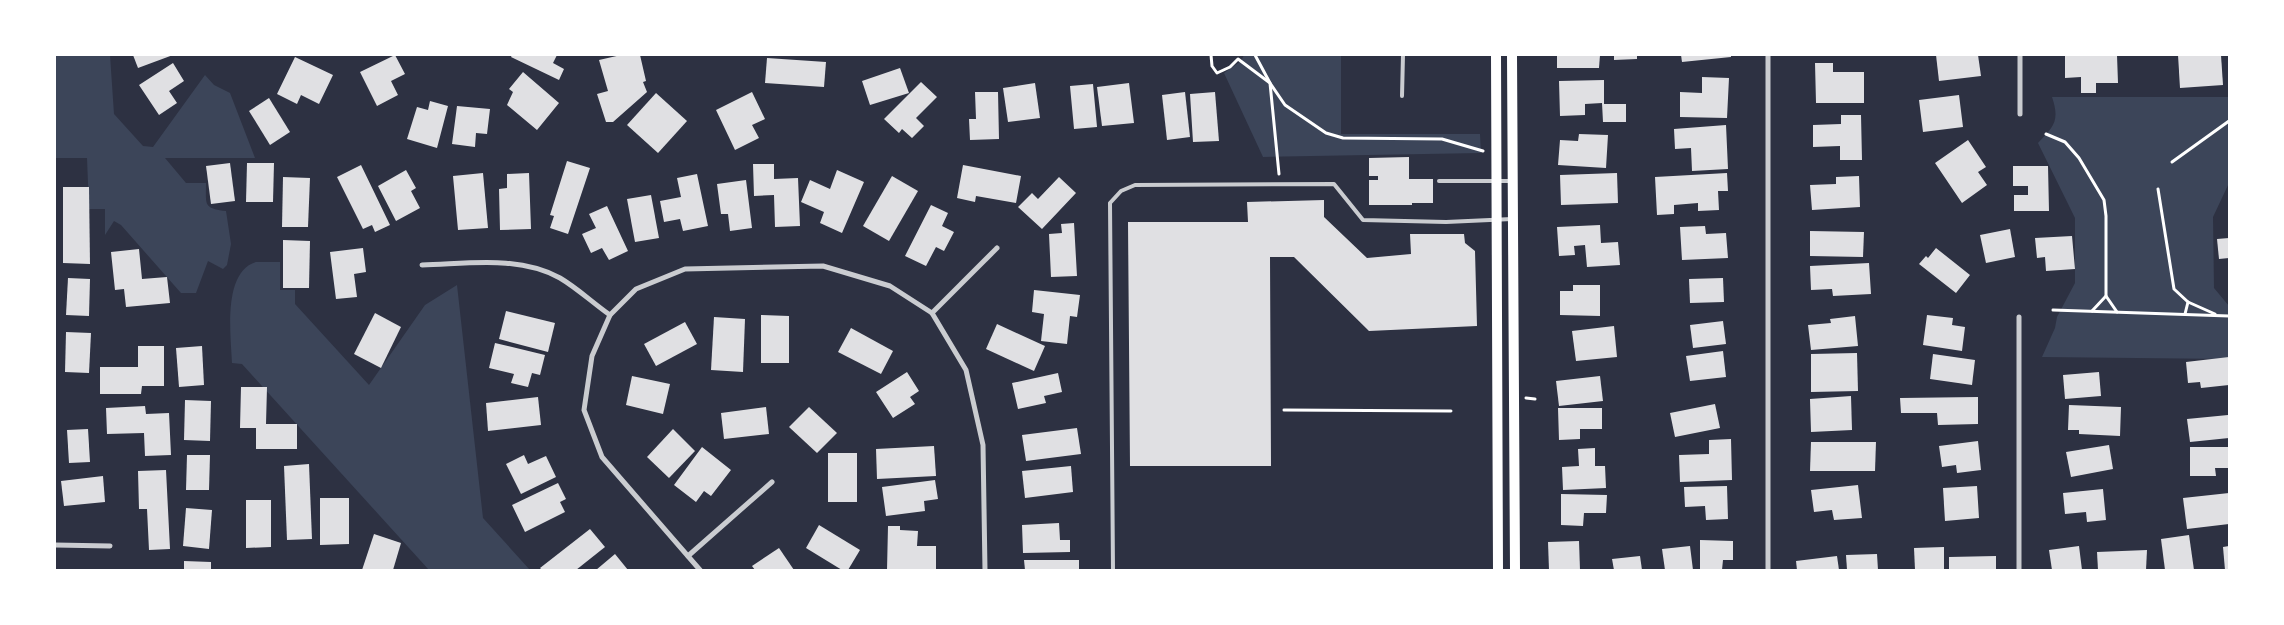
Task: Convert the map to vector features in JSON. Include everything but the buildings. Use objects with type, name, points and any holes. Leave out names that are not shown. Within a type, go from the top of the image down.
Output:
[{"type":"main road","points":[[1496,55],[1498,570]]},
{"type":"main road","points":[[1512,55],[1515,570]]},
{"type":"street","points":[[1768,55],[1768,570]]},
{"type":"street","points":[[2020,55],[2020,114]]},
{"type":"street","points":[[932,313],[997,248]]},
{"type":"street","points":[[422,265],[496,263],[526,265],[560,278],[610,315]]},
{"type":"street","points":[[700,570],[602,457],[584,410],[592,356],[610,315],[636,289],[685,269],[823,266],[890,286],[932,313],[966,370],[983,446],[985,570]]},
{"type":"street","points":[[2019,317],[2019,570]]},
{"type":"street","points":[[688,556],[772,482]]},
{"type":"street","points":[[55,545],[110,546]]},
{"type":"lane","points":[[1402,96],[1403,55]]},
{"type":"lane","points":[[1439,181],[1513,181]]},
{"type":"lane","points":[[1113,570],[1110,203],[1121,191],[1135,185],[1334,184],[1364,220],[1446,222],[1513,219]]},
{"type":"path","points":[[1212,55],[1212,66],[1217,73],[1230,67],[1238,60],[1270,83],[1279,184]]},
{"type":"path","points":[[1255,55],[1270,83],[1285,105],[1326,133],[1343,138],[1442,139],[1483,151]]},
{"type":"path","points":[[2172,162],[2229,121]]},
{"type":"path","points":[[2046,134],[2065,142],[2079,158],[2104,200],[2106,216],[2106,296],[2117,312]]},
{"type":"path","points":[[2158,189],[2174,289],[2188,302],[2218,316]]},
{"type":"path","points":[[2092,311],[2106,296]]},
{"type":"path","points":[[2185,314],[2188,302]]},
{"type":"path","points":[[2053,310],[2229,316]]},
{"type":"path","points":[[1284,410],[1452,411]]},
{"type":"shaded area","points":[[55,55],[110,55],[114,114],[143,146],[153,147],[205,75],[214,85],[230,93],[255,158],[165,158],[186,183],[206,183],[207,204],[210,207],[226,211],[231,244],[227,265],[223,269],[208,261],[196,293],[181,293],[121,225],[114,221],[105,235],[105,209],[89,209],[87,158],[55,158]]},
{"type":"shaded area","points":[[1244,55],[1341,55],[1341,134],[1480,134],[1481,153],[1263,157],[1224,73],[1241,61]]},
{"type":"shaded area","points":[[2052,97],[2229,97],[2229,183],[2213,217],[2214,288],[2229,306],[2229,359],[2042,357],[2055,328],[2057,317],[2075,283],[2075,218],[2038,143],[2054,123],[2055,112]]},
{"type":"shaded area","points":[[256,262],[280,262],[280,290],[295,290],[295,304],[369,385],[425,305],[457,285],[483,518],[530,570],[429,570],[242,364],[232,363],[230,322],[233,291],[238,278],[245,268]]}]
